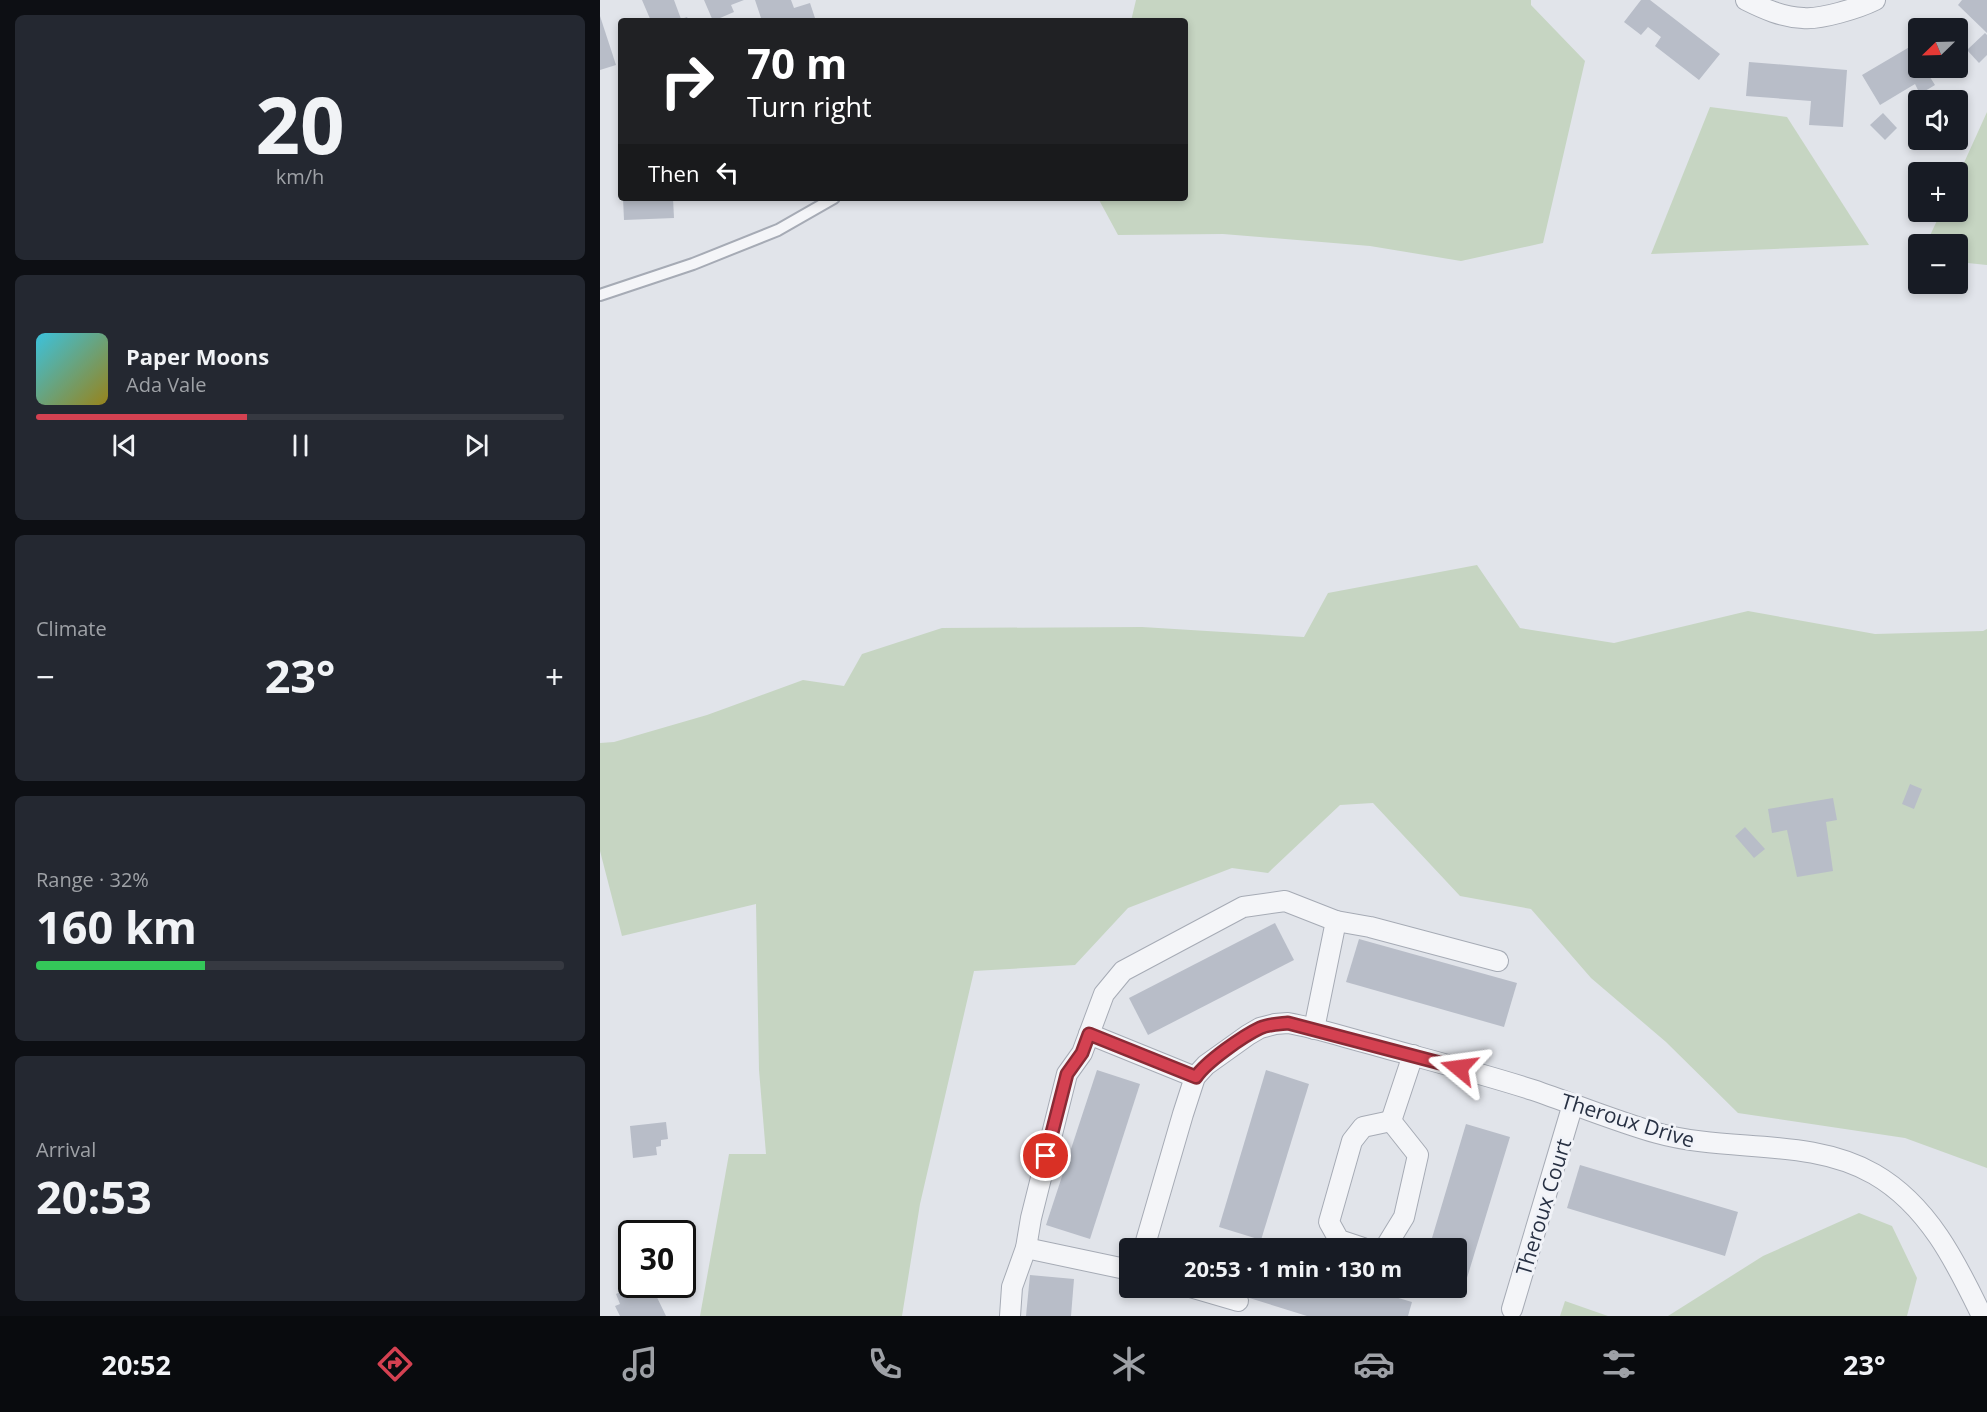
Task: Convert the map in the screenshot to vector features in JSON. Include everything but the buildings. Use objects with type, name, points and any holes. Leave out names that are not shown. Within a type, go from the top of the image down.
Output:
[{"type":"street","points":[[1746,0],[1767,11],[1805,19],[1858,8],[1875,0]]},
{"type":"street","points":[[1010,1316],[1012,1287],[1026,1248],[1030,1218],[1067,1074],[1082,1053],[1104,994],[1123,972],[1243,907],[1285,901],[1336,921],[1370,927],[1498,962]]},
{"type":"street","points":[[1314,1029],[1336,921]]},
{"type":"street","name":"Theroux Drive","points":[[1147,1238],[1196,1077],[1206,1065],[1260,1028],[1288,1023],[1504,1081],[1657,1133],[1708,1144],[1801,1151],[1829,1156],[1853,1164],[1898,1190],[1917,1208],[1935,1230],[1982,1316]]},
{"type":"street","points":[[1089,1034],[1196,1077]]},
{"type":"street","points":[[1391,1121],[1413,1055]]},
{"type":"street","name":"Theroux Court","points":[[1512,1309],[1573,1104]]},
{"type":"street","points":[[1339,1238],[1329,1222],[1352,1141],[1363,1126],[1391,1121]]},
{"type":"street","points":[[1391,1121],[1418,1155],[1404,1217],[1391,1238]]},
{"type":"street","points":[[1026,1248],[1119,1268]]},
{"type":"street","points":[[1228,1298],[1238,1301]]},
{"type":"lane","points":[[600,295],[693,264],[778,230],[829,201]]},
{"type":"green space","points":[[1136,0],[1531,0],[1531,5],[1585,61],[1543,243],[1461,261],[1370,246],[1223,234],[1118,235],[1100,201],[1188,201],[1188,18],[1132,18]]},
{"type":"green space","points":[[1710,107],[1787,117],[1869,245],[1651,254]]},
{"type":"green space","points":[[1987,112],[1987,265],[1968,263],[1968,234],[1931,234],[1936,222],[1968,222],[1968,162],[1964,162]]},
{"type":"green space","points":[[1477,565],[1520,628],[1614,643],[1748,611],[1875,634],[1983,631],[1987,629],[1987,1168],[1905,1138],[1738,1113],[1666,1042],[1591,978],[1531,909],[1460,896],[1373,803],[1340,805],[1268,873],[1232,868],[1128,908],[1075,965],[974,971],[920,1204],[902,1316],[700,1316],[729,1154],[766,1154],[759,1070],[756,904],[622,936],[600,851],[600,743],[614,742],[707,715],[803,680],[844,686],[862,654],[942,628],[1142,627],[1304,637],[1328,593]]},
{"type":"green space","points":[[1859,1213],[1892,1226],[1917,1278],[1907,1316],[1668,1316],[1763,1256]]},
{"type":"green space","points":[[1565,1301],[1605,1315],[1608,1316],[1560,1316]]},
{"type":"route","points":[[1046,1156],[1067,1074],[1082,1053],[1089,1034],[1196,1077],[1206,1065],[1248,1035],[1260,1028],[1288,1023],[1459,1068]]}]
